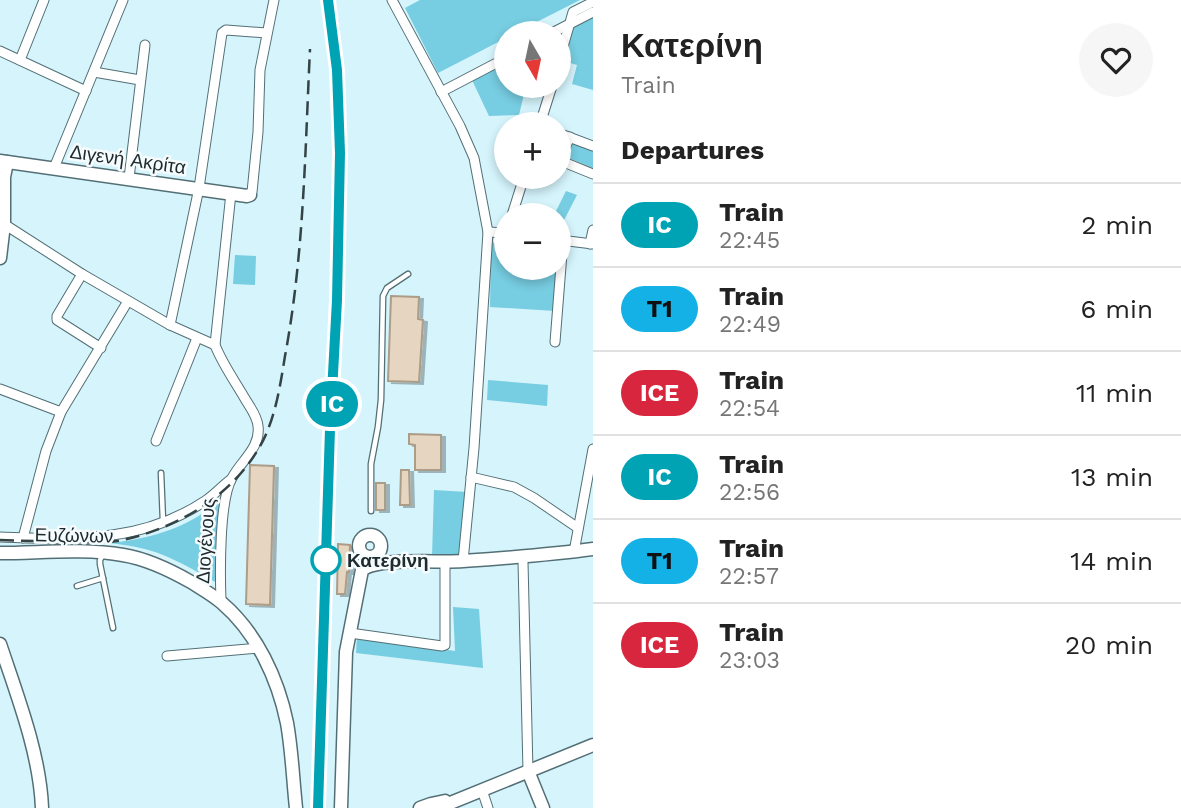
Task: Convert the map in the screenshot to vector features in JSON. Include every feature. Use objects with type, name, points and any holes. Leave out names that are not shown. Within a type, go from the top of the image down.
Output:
[{"type":"street","points":[[20,60],[44,0]]},
{"type":"street","points":[[54,168],[123,0]]},
{"type":"street","points":[[250,195],[258,132],[260,70],[274,0]]},
{"type":"street","points":[[392,0],[474,158],[488,232],[463,561]]},
{"type":"street","points":[[571,23],[573,12],[593,2]]},
{"type":"street","points":[[571,23],[593,12]]},
{"type":"street","points":[[170,325],[199,188],[222,33],[226,30],[266,33]]},
{"type":"street","points":[[129,178],[145,45]]},
{"type":"street","points":[[0,51],[86,91]]},
{"type":"street","points":[[441,92],[494,64]]},
{"type":"street","points":[[94,72],[140,80]]},
{"type":"street","points":[[571,137],[593,146]]},
{"type":"street","points":[[0,258],[4,224],[3,161]]},
{"type":"street","name":"Διγενή Ακρίτα","points":[[3,161],[250,195]]},
{"type":"street","points":[[571,165],[593,174]]},
{"type":"street","points":[[4,224],[128,302],[215,345],[231,193]]},
{"type":"street","points":[[571,241],[592,244],[593,230]]},
{"type":"street","points":[[488,232],[494,232]]},
{"type":"street","points":[[82,274],[57,320],[101,348]]},
{"type":"street","points":[[555,342],[559,280]]},
{"type":"street","points":[[23,538],[46,451],[61,412],[128,302]]},
{"type":"street","points":[[156,441],[197,338]]},
{"type":"street","name":"Διογένους","points":[[215,345],[255,415],[258,427],[253,449],[231,479],[226,496],[221,601],[245,627],[259,648],[275,683],[287,723],[296,808]]},
{"type":"street","points":[[0,389],[61,412]]},
{"type":"street","points":[[574,552],[593,449]]},
{"type":"street","points":[[471,477],[514,487],[578,528]]},
{"type":"street","points":[[0,537],[101,538],[130,533],[183,514],[207,500],[231,479]]},
{"type":"street","points":[[349,808],[346,652],[362,570],[377,558],[445,562],[593,550]]},
{"type":"street","name":"Ευζώνων","points":[[0,553],[104,552],[138,558],[160,565],[221,601]]},
{"type":"street","points":[[521,556],[528,771],[543,808]]},
{"type":"street","points":[[350,633],[445,645],[445,562]]},
{"type":"street","points":[[0,644],[35,761],[42,808]]},
{"type":"street","points":[[167,656],[259,648]]},
{"type":"street","points":[[341,808],[348,741]]},
{"type":"street","points":[[438,808],[593,745]]},
{"type":"street","points":[[482,790],[488,808]]},
{"type":"street","points":[[421,808],[438,802],[459,800]]},
{"type":"street","points":[[447,808],[459,800]]},
{"type":"lane","points":[[371,511],[371,464],[381,400],[383,296],[387,288],[408,274]]},
{"type":"lane","points":[[161,473],[163,523]]},
{"type":"lane","points":[[104,552],[100,560],[113,628]]},
{"type":"lane","points":[[78,586],[103,578]]},
{"type":"shaded area","points":[[420,0],[580,0],[539,21],[494,21],[494,44],[438,73],[405,8]]},
{"type":"shaded area","points":[[593,17],[593,90],[572,84],[577,65],[571,63],[572,28]]},
{"type":"shaded area","points":[[494,68],[494,98],[523,98],[520,112],[494,112],[494,116],[489,116],[472,80]]},
{"type":"shaded area","points":[[572,142],[593,151],[593,168],[571,159]]},
{"type":"shaded area","points":[[566,191],[577,195],[571,207],[571,203],[560,203]]},
{"type":"shaded area","points":[[494,242],[494,280],[558,280],[555,311],[490,307],[491,245]]},
{"type":"shaded area","points":[[235,255],[256,256],[255,285],[233,284]]},
{"type":"shaded area","points":[[488,380],[548,385],[547,406],[487,400]]},
{"type":"shaded area","points":[[434,490],[467,492],[460,555],[432,557]]},
{"type":"shaded area","points":[[223,495],[219,510],[217,583],[147,549],[109,543],[170,530],[203,513]]},
{"type":"shaded area","points":[[453,607],[479,609],[483,668],[356,653],[357,637],[455,651]]},
{"type":"building","points":[[391,296],[419,297],[418,319],[423,320],[419,382],[388,381]]},
{"type":"building","points":[[409,434],[441,435],[441,470],[415,470],[415,445],[409,444]]},
{"type":"building","points":[[250,465],[274,466],[270,605],[246,604]]},
{"type":"building","points":[[401,470],[409,470],[410,505],[400,505]]},
{"type":"building","points":[[376,483],[385,483],[385,510],[376,510]]},
{"type":"building","points":[[338,544],[350,545],[345,594],[337,594]]},
{"type":"railway","points":[[323,808],[344,203],[342,76],[334,0]]},
{"type":"railway","points":[[0,540],[106,542],[147,533],[202,507],[234,481],[259,448],[269,427],[279,392],[296,280],[303,203],[310,49]]},
{"type":"train","name":"IC","points":[[318,808],[340,153],[337,70],[328,0]]},
{"type":"place","name":"Κατερίνη","points":[[326,560]]}]
